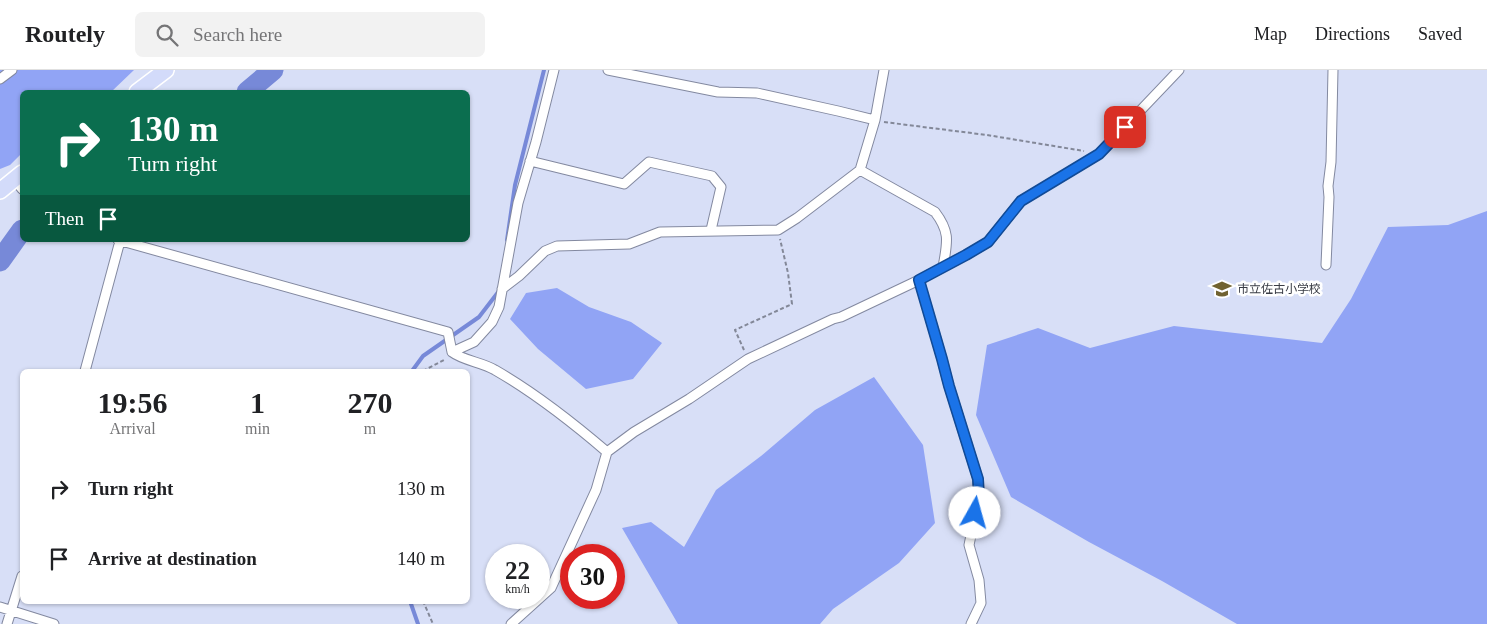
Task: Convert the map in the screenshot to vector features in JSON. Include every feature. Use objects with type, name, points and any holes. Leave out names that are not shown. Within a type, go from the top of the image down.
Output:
[{"type":"main road","points":[[140,90],[166,70]]},
{"type":"main road","points":[[0,191],[20,181]]},
{"type":"street","points":[[0,79],[12,70]]},
{"type":"street","points":[[454,353],[474,342],[492,322],[499,307],[518,203],[554,70]]},
{"type":"street","points":[[608,70],[718,92],[757,93],[875,120]]},
{"type":"street","points":[[502,290],[545,251],[557,246],[629,244],[660,232],[778,230],[797,218],[860,170],[875,120],[884,70]]},
{"type":"street","points":[[511,624],[551,588],[596,490],[607,452],[634,432],[689,399],[748,359],[919,280],[988,242],[1021,201],[1099,154],[1179,70]]},
{"type":"street","points":[[1326,265],[1333,70]]},
{"type":"street","points":[[530,161],[624,184],[649,162],[712,176],[721,187],[711,230]]},
{"type":"street","points":[[860,170],[935,212],[943,223],[947,239],[943,267]]},
{"type":"street","points":[[86,369],[118,242]]},
{"type":"street","points":[[126,242],[448,332],[454,353]]},
{"type":"street","points":[[919,280],[978,479],[979,497],[969,545],[980,580],[981,603],[971,624]]},
{"type":"street","points":[[454,353],[493,368],[576,426],[607,452]]},
{"type":"street","points":[[7,624],[20,583]]},
{"type":"street","points":[[0,607],[54,624]]},
{"type":"path","points":[[875,120],[987,135],[1099,154]]},
{"type":"path","points":[[748,359],[735,330],[792,304],[788,273],[778,230]]},
{"type":"path","points":[[426,369],[454,353]]},
{"type":"path","points":[[425,604],[433,624]]},
{"type":"shaded area","points":[[0,70],[134,70],[113,90],[20,90],[20,155],[10,165],[0,169]]},
{"type":"shaded area","points":[[1487,211],[1487,624],[1237,624],[1011,497],[976,415],[987,345],[1038,328],[1090,348],[1174,326],[1322,343],[1351,299],[1388,227],[1448,225]]},
{"type":"shaded area","points":[[557,288],[589,307],[631,322],[662,343],[633,379],[586,389],[538,349],[510,319],[526,293]]},
{"type":"shaded area","points":[[874,377],[923,445],[935,523],[899,563],[833,609],[820,624],[678,624],[622,528],[651,522],[684,547],[716,490],[761,456],[815,410]]},
{"type":"waterway","points":[[249,90],[273,70]]},
{"type":"waterway","points":[[507,240],[515,185],[544,70]]},
{"type":"waterway","points":[[0,261],[20,233]]},
{"type":"waterway","points":[[413,369],[423,356],[479,317],[499,291]]},
{"type":"waterway","points":[[411,604],[418,624]]},
{"type":"place","name":"市立佐古小学校","points":[[1222,289]]},
{"type":"route","points":[[975,513],[979,497],[978,479],[919,280],[988,242],[1021,201],[1099,154],[1125,127]]}]
